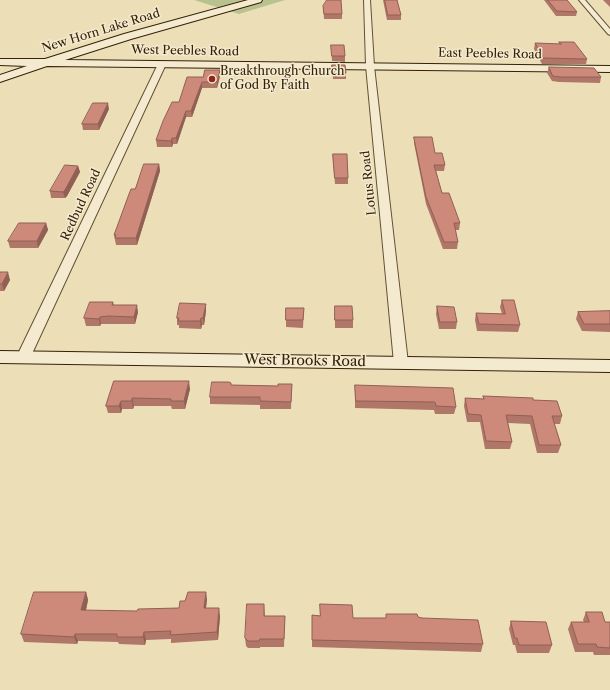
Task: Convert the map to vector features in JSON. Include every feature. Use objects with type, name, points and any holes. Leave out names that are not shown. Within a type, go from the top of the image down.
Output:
[{"type":"main road","name":"New Horn Lake Road","points":[[0,76],[90,47],[258,0]]},
{"type":"main road","points":[[104,43],[97,49],[95,54],[105,60],[121,63]]},
{"type":"main road","points":[[0,58],[90,47]]},
{"type":"main road","name":"West Peebles Road","points":[[0,62],[370,66]]},
{"type":"main road","points":[[0,65],[2,66],[0,76],[101,63]]},
{"type":"main road","name":"East Peebles Road","points":[[370,66],[610,69]]},
{"type":"main road","name":"West Brooks Road","points":[[0,357],[610,366]]},
{"type":"street","name":"Lotus Road","points":[[367,0],[370,66],[401,363]]},
{"type":"street","points":[[582,0],[610,33]]},
{"type":"street","name":"Redbud Road","points":[[23,358],[162,64]]},
{"type":"green space","points":[[194,0],[285,0],[239,14]]},
{"type":"building","points":[[327,0],[341,0],[342,14],[324,14],[323,6]]},
{"type":"building","points":[[385,0],[397,0],[401,15],[388,15]]},
{"type":"building","points":[[548,0],[567,0],[577,12],[557,11]]},
{"type":"building","points":[[559,42],[574,42],[587,59],[543,58],[535,43],[561,44]]},
{"type":"building","points":[[331,45],[344,45],[345,56],[332,56]]},
{"type":"building","points":[[332,65],[345,65],[346,73],[333,73]]},
{"type":"building","points":[[549,67],[594,68],[601,77],[553,76]]},
{"type":"building","points":[[205,70],[220,70],[217,82],[202,82],[191,111],[186,111],[176,138],[172,138],[171,141],[156,140],[172,102],[179,102],[187,77],[203,77]]},
{"type":"building","points":[[93,103],[108,103],[98,124],[82,124]]},
{"type":"building","points":[[414,137],[432,137],[435,153],[442,153],[445,165],[434,165],[442,193],[449,193],[460,223],[454,223],[458,242],[444,242],[426,197]]},
{"type":"building","points":[[333,154],[347,154],[348,178],[335,178]]},
{"type":"building","points":[[144,164],[159,164],[136,238],[115,238],[116,235],[114,235],[129,194],[131,189],[135,189]]},
{"type":"building","points":[[65,165],[78,166],[63,192],[50,191]]},
{"type":"building","points":[[19,223],[46,223],[37,241],[8,241]]},
{"type":"building","points":[[0,272],[8,272],[2,284],[0,284]]},
{"type":"building","points":[[502,300],[514,300],[520,325],[479,324],[476,313],[505,314]]},
{"type":"building","points":[[90,302],[113,302],[112,305],[137,305],[134,317],[108,316],[100,317],[99,319],[84,318]]},
{"type":"building","points":[[180,303],[206,304],[203,318],[201,318],[200,321],[178,321],[179,318],[177,318]]},
{"type":"building","points":[[335,306],[352,306],[353,320],[335,320]]},
{"type":"building","points":[[437,306],[454,307],[457,322],[440,322]]},
{"type":"building","points":[[286,308],[304,308],[303,320],[286,320]]},
{"type":"building","points":[[610,311],[610,324],[584,324],[578,312]]},
{"type":"building","points":[[114,381],[189,381],[184,401],[171,401],[171,399],[132,398],[132,401],[121,401],[119,406],[106,406]]},
{"type":"building","points":[[212,382],[229,382],[231,385],[278,386],[278,384],[292,384],[291,402],[260,401],[260,397],[210,397]]},
{"type":"building","points":[[355,385],[453,388],[456,407],[436,406],[435,402],[356,401]]},
{"type":"building","points":[[483,396],[533,398],[533,400],[557,401],[562,416],[552,416],[561,445],[539,445],[532,416],[506,415],[512,442],[486,441],[481,415],[468,414],[465,398],[484,399]]},
{"type":"building","points":[[34,592],[86,592],[81,610],[137,611],[138,609],[179,608],[180,601],[185,601],[188,592],[206,592],[204,608],[219,608],[217,632],[170,635],[171,631],[144,632],[143,637],[117,637],[117,634],[75,634],[74,637],[21,634]]},
{"type":"building","points":[[247,604],[264,604],[264,616],[285,616],[284,639],[260,639],[259,641],[248,641],[245,638]]},
{"type":"building","points":[[320,604],[352,605],[353,618],[386,618],[386,614],[417,614],[418,617],[422,618],[478,620],[483,644],[312,640],[312,615],[320,616]]},
{"type":"building","points":[[586,612],[602,612],[605,622],[610,622],[610,648],[597,647],[596,644],[578,644],[571,622],[589,622]]},
{"type":"building","points":[[511,621],[546,622],[552,645],[519,645],[517,638],[515,638]]},
{"type":"place","name":"Breakthrough Church of God By Faith","points":[[212,79]]}]
